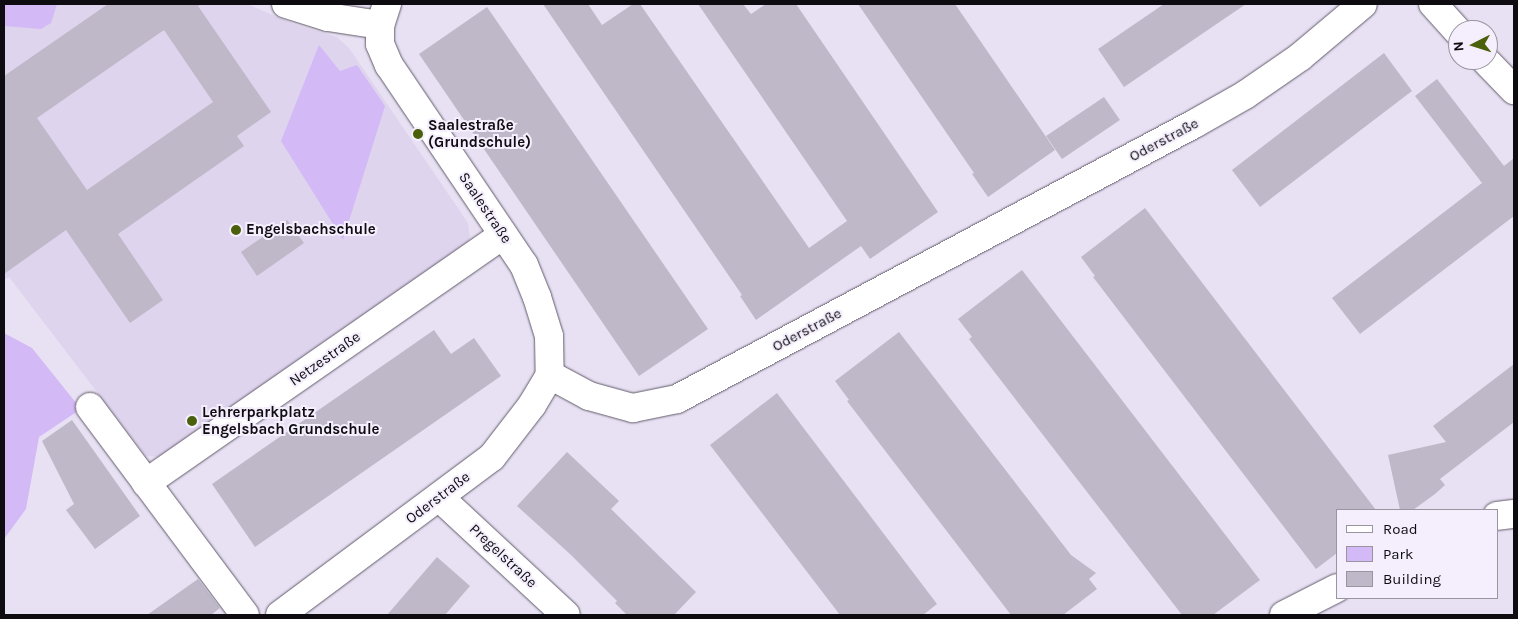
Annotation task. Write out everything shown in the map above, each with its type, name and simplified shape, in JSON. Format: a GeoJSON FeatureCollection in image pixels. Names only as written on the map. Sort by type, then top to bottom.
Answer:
{"type":"FeatureCollection","features":[{"type":"Feature","properties":{"kind":"street","name":"Saalestraße"},"geometry":{"type":"LineString","coordinates":[[286,4],[328,17],[384,14],[380,44],[388,65],[524,265],[537,297],[549,336],[550,375]]}},
{"type":"Feature","properties":{"kind":"street","name":"Oderstraße"},"geometry":{"type":"LineString","coordinates":[[280,615],[492,457],[532,405],[550,375],[589,396],[633,408],[676,399],[1211,114],[1300,57],[1363,4]]}},
{"type":"Feature","properties":{"kind":"street"},"geometry":{"type":"LineString","coordinates":[[1433,4],[1448,21]]}},
{"type":"Feature","properties":{"kind":"street"},"geometry":{"type":"LineString","coordinates":[[1495,70],[1514,90]]}},
{"type":"Feature","properties":{"kind":"street","name":"Netzestraße"},"geometry":{"type":"LineString","coordinates":[[146,482],[503,235]]}},
{"type":"Feature","properties":{"kind":"street"},"geometry":{"type":"LineString","coordinates":[[90,407],[244,615]]}},
{"type":"Feature","properties":{"kind":"street","name":"Pregelstraße"},"geometry":{"type":"LineString","coordinates":[[439,497],[566,615]]}},
{"type":"Feature","properties":{"kind":"street"},"geometry":{"type":"LineString","coordinates":[[1498,516],[1514,514]]}},
{"type":"Feature","properties":{"kind":"street"},"geometry":{"type":"LineString","coordinates":[[1284,615],[1336,589]]}},
{"type":"Feature","properties":{"kind":"shaded area","name":"Engelsbachschule"},"geometry":{"type":"Polygon","coordinates":[[[4,4],[247,4],[296,25],[337,37],[349,48],[468,223],[470,238],[460,250],[165,457],[146,456],[9,277],[4,280],[4,4]]]}},
{"type":"Feature","properties":{"kind":"green space"},"geometry":{"type":"Polygon","coordinates":[[[4,4],[57,4],[51,23],[41,29],[4,26],[4,4]]]}},
{"type":"Feature","properties":{"kind":"green space"},"geometry":{"type":"Polygon","coordinates":[[[319,45],[340,71],[357,65],[385,106],[343,240],[281,141],[319,45]]]}},
{"type":"Feature","properties":{"kind":"green space"},"geometry":{"type":"Polygon","coordinates":[[[4,333],[32,348],[81,409],[39,437],[26,509],[4,539],[4,333]]]}},
{"type":"Feature","properties":{"kind":"building"},"geometry":{"type":"Polygon","coordinates":[[[108,4],[202,4],[198,6],[271,112],[237,136],[244,146],[118,234],[163,300],[130,323],[66,230],[4,274],[4,76],[108,4]],[[164,30],[37,118],[87,190],[213,102],[164,30]]]}},
{"type":"Feature","properties":{"kind":"building"},"geometry":{"type":"Polygon","coordinates":[[[543,4],[588,4],[602,25],[633,4],[640,4],[809,248],[847,221],[698,4],[743,4],[751,14],[766,4],[796,4],[938,212],[870,259],[861,246],[756,320],[740,296],[742,295],[543,4]]]}},
{"type":"Feature","properties":{"kind":"building"},"geometry":{"type":"Polygon","coordinates":[[[858,4],[955,4],[1055,150],[988,197],[972,174],[974,173],[858,4]]]}},
{"type":"Feature","properties":{"kind":"building"},"geometry":{"type":"Polygon","coordinates":[[[1164,4],[1246,4],[1124,87],[1098,49],[1164,4]]]}},
{"type":"Feature","properties":{"kind":"building"},"geometry":{"type":"Polygon","coordinates":[[[487,7],[708,329],[639,376],[419,54],[487,7]]]}},
{"type":"Feature","properties":{"kind":"building"},"geometry":{"type":"Polygon","coordinates":[[[1384,53],[1412,91],[1260,207],[1232,170],[1384,53]]]}},
{"type":"Feature","properties":{"kind":"building"},"geometry":{"type":"Polygon","coordinates":[[[1437,79],[1504,166],[1514,158],[1514,216],[1360,334],[1332,298],[1482,183],[1415,96],[1437,79]]]}},
{"type":"Feature","properties":{"kind":"building"},"geometry":{"type":"Polygon","coordinates":[[[1104,97],[1120,120],[1062,159],[1046,136],[1104,97]]]}},
{"type":"Feature","properties":{"kind":"building"},"geometry":{"type":"Polygon","coordinates":[[[1145,208],[1375,509],[1336,509],[1336,554],[1316,569],[1093,277],[1095,276],[1081,257],[1145,208]]]}},
{"type":"Feature","properties":{"kind":"building"},"geometry":{"type":"Polygon","coordinates":[[[287,220],[304,243],[257,276],[241,252],[287,220]]]}},
{"type":"Feature","properties":{"kind":"building"},"geometry":{"type":"Polygon","coordinates":[[[1022,270],[1260,580],[1213,615],[1182,615],[969,339],[972,337],[958,319],[1022,270]]]}},
{"type":"Feature","properties":{"kind":"building"},"geometry":{"type":"Polygon","coordinates":[[[434,330],[451,354],[474,338],[501,376],[255,547],[212,484],[434,330]]]}},
{"type":"Feature","properties":{"kind":"building"},"geometry":{"type":"Polygon","coordinates":[[[899,332],[1071,555],[1096,573],[1089,579],[1097,589],[1063,615],[1011,615],[847,401],[849,400],[835,381],[899,332]]]}},
{"type":"Feature","properties":{"kind":"building"},"geometry":{"type":"Polygon","coordinates":[[[1514,364],[1514,422],[1440,479],[1445,485],[1435,494],[1414,509],[1400,509],[1388,455],[1446,442],[1433,426],[1514,364]]]}},
{"type":"Feature","properties":{"kind":"building"},"geometry":{"type":"Polygon","coordinates":[[[777,393],[937,604],[923,615],[840,615],[710,445],[777,393]]]}},
{"type":"Feature","properties":{"kind":"building"},"geometry":{"type":"Polygon","coordinates":[[[72,420],[140,516],[95,549],[66,510],[74,504],[42,441],[72,420]]]}},
{"type":"Feature","properties":{"kind":"building"},"geometry":{"type":"Polygon","coordinates":[[[567,452],[619,501],[611,509],[696,592],[674,615],[627,615],[615,603],[617,601],[570,554],[517,506],[567,452]]]}},
{"type":"Feature","properties":{"kind":"building"},"geometry":{"type":"Polygon","coordinates":[[[437,557],[470,586],[445,615],[387,615],[437,557]]]}},
{"type":"Feature","properties":{"kind":"building"},"geometry":{"type":"Polygon","coordinates":[[[198,579],[220,608],[211,615],[147,615],[198,579]]]}},
{"type":"Feature","properties":{"kind":"place","name":"Saalestraße (Grundschule)"},"geometry":{"type":"Point","coordinates":[418,134]}},
{"type":"Feature","properties":{"kind":"place","name":"Engelsbachschule"},"geometry":{"type":"Point","coordinates":[236,230]}},
{"type":"Feature","properties":{"kind":"place","name":"Lehrerparkplatz Engelsbach Grundschule"},"geometry":{"type":"Point","coordinates":[192,421]}}]}
